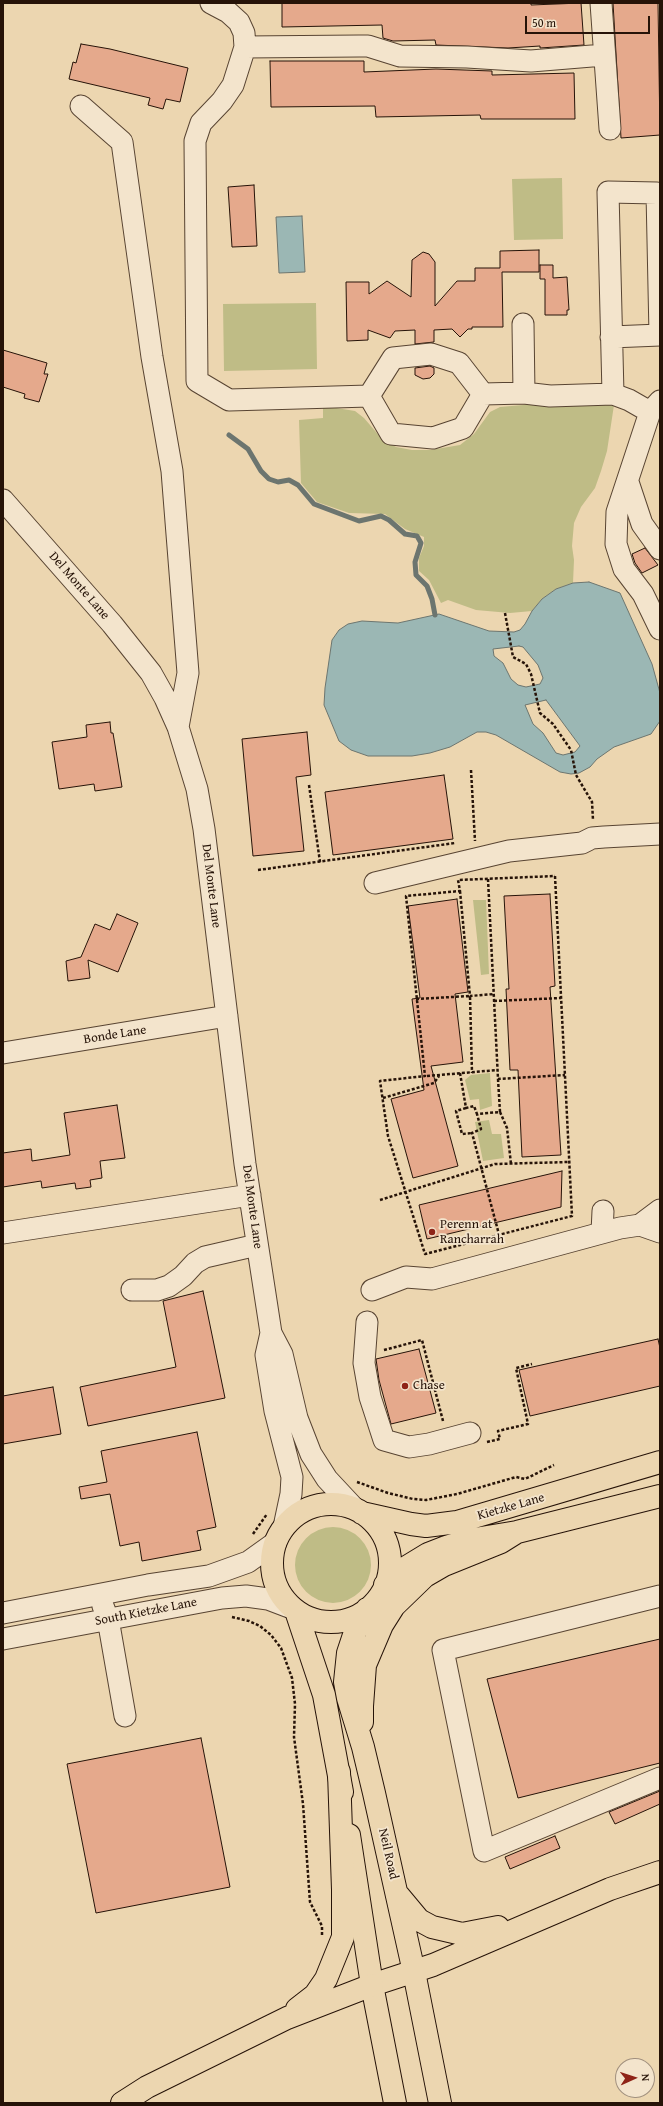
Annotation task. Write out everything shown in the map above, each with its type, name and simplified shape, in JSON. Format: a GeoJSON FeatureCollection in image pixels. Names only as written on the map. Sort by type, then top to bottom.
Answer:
{"type":"FeatureCollection","features":[{"type":"Feature","properties":{"kind":"main road","name":"Kietzke Lane"},"geometry":{"type":"LineString","coordinates":[[357,1510],[411,1524],[426,1526],[457,1522],[660,1462]]}},
{"type":"Feature","properties":{"kind":"main road","name":"Kietzke Lane"},"geometry":{"type":"LineString","coordinates":[[385,1585],[405,1568],[428,1554],[469,1540],[517,1532],[660,1496]]}},
{"type":"Feature","properties":{"kind":"main road"},"geometry":{"type":"LineString","coordinates":[[292,1609],[321,1621],[342,1621],[361,1614],[376,1601],[385,1585],[390,1567],[388,1547],[380,1530],[369,1518],[357,1510],[334,1504],[314,1506],[299,1513],[280,1534],[272,1561],[274,1579],[280,1594],[292,1609],[324,1695],[339,1772],[372,1985],[395,2103]]}},
{"type":"Feature","properties":{"kind":"main road"},"geometry":{"type":"LineString","coordinates":[[363,1748],[363,1684],[365,1665],[371,1647],[394,1606],[425,1576],[444,1565],[501,1542],[517,1532]]}},
{"type":"Feature","properties":{"kind":"main road","name":"Neil Road"},"geometry":{"type":"LineString","coordinates":[[367,1609],[355,1632],[348,1653],[345,1682],[348,1698],[363,1748],[397,1893],[440,2103]]}},
{"type":"Feature","properties":{"kind":"main road"},"geometry":{"type":"LineString","coordinates":[[287,2018],[315,1994],[326,1980],[343,1937],[339,1772]]}},
{"type":"Feature","properties":{"kind":"main road"},"geometry":{"type":"LineString","coordinates":[[122,2103],[147,2087],[287,2018],[372,1985],[414,1972],[610,1890],[660,1872]]}},
{"type":"Feature","properties":{"kind":"main road"},"geometry":{"type":"LineString","coordinates":[[397,1893],[419,1920],[432,1927],[462,1934],[476,1932],[559,1911]]}},
{"type":"Feature","properties":{"kind":"street"},"geometry":{"type":"LineString","coordinates":[[211,3],[228,12],[239,22],[244,33],[245,47],[233,85],[222,101],[205,118],[198,128],[195,141],[197,381],[228,400],[369,396]]}},
{"type":"Feature","properties":{"kind":"street"},"geometry":{"type":"LineString","coordinates":[[601,3],[610,129]]}},
{"type":"Feature","properties":{"kind":"street"},"geometry":{"type":"LineString","coordinates":[[245,47],[368,46],[400,56],[467,56],[524,60],[604,55]]}},
{"type":"Feature","properties":{"kind":"street"},"geometry":{"type":"LineString","coordinates":[[81,106],[122,142],[152,357],[172,471],[188,674],[178,727]]}},
{"type":"Feature","properties":{"kind":"street"},"geometry":{"type":"LineString","coordinates":[[611,337],[660,335],[658,193],[608,192],[611,337],[613,394]]}},
{"type":"Feature","properties":{"kind":"street"},"geometry":{"type":"LineString","coordinates":[[523,324],[524,393]]}},
{"type":"Feature","properties":{"kind":"street"},"geometry":{"type":"LineString","coordinates":[[369,396],[393,358],[431,354],[459,363],[483,394]]}},
{"type":"Feature","properties":{"kind":"street"},"geometry":{"type":"LineString","coordinates":[[483,394],[524,393],[550,396],[613,394],[655,407],[617,512],[616,544],[624,569],[643,594],[660,629]]}},
{"type":"Feature","properties":{"kind":"street"},"geometry":{"type":"LineString","coordinates":[[369,396],[391,434],[433,438],[463,428],[483,394]]}},
{"type":"Feature","properties":{"kind":"street"},"geometry":{"type":"LineString","coordinates":[[628,482],[642,524],[660,549]]}},
{"type":"Feature","properties":{"kind":"street","name":"Del Monte Lane"},"geometry":{"type":"LineString","coordinates":[[3,500],[112,624],[151,673],[165,698],[178,727],[197,789],[204,829],[250,1195],[271,1332],[282,1354],[297,1418],[311,1454],[327,1479],[357,1510]]}},
{"type":"Feature","properties":{"kind":"street"},"geometry":{"type":"LineString","coordinates":[[375,883],[473,847],[509,851],[582,843],[598,837],[660,834]]}},
{"type":"Feature","properties":{"kind":"street","name":"Bonde Lane"},"geometry":{"type":"LineString","coordinates":[[3,1053],[227,1016]]}},
{"type":"Feature","properties":{"kind":"street"},"geometry":{"type":"LineString","coordinates":[[3,1233],[250,1195]]}},
{"type":"Feature","properties":{"kind":"street"},"geometry":{"type":"LineString","coordinates":[[372,1290],[406,1277],[432,1279],[602,1232],[640,1225],[660,1210]]}},
{"type":"Feature","properties":{"kind":"street"},"geometry":{"type":"LineString","coordinates":[[602,1232],[603,1211]]}},
{"type":"Feature","properties":{"kind":"street"},"geometry":{"type":"LineString","coordinates":[[640,1225],[660,1232]]}},
{"type":"Feature","properties":{"kind":"street"},"geometry":{"type":"LineString","coordinates":[[132,1290],[157,1290],[163,1288],[178,1279],[195,1263],[205,1257],[257,1245]]}},
{"type":"Feature","properties":{"kind":"street"},"geometry":{"type":"LineString","coordinates":[[367,1322],[364,1363],[370,1397],[384,1440],[409,1447],[448,1439],[478,1437]]}},
{"type":"Feature","properties":{"kind":"street","name":"Del Monte Lane"},"geometry":{"type":"LineString","coordinates":[[271,1332],[266,1355],[275,1411],[292,1477],[280,1534]]}},
{"type":"Feature","properties":{"kind":"street","name":"South Kietzke Lane"},"geometry":{"type":"LineString","coordinates":[[3,1613],[164,1582],[209,1576],[248,1562],[280,1534]]}},
{"type":"Feature","properties":{"kind":"street"},"geometry":{"type":"LineString","coordinates":[[98,1594],[108,1619],[125,1716]]}},
{"type":"Feature","properties":{"kind":"street","name":"South Kietzke Lane"},"geometry":{"type":"LineString","coordinates":[[3,1639],[193,1602],[246,1596],[268,1599],[292,1609]]}},
{"type":"Feature","properties":{"kind":"street"},"geometry":{"type":"LineString","coordinates":[[660,1596],[443,1650],[484,1850],[660,1778]]}},
{"type":"Feature","properties":{"kind":"path"},"geometry":{"type":"LineString","coordinates":[[505,613],[513,657],[526,664],[531,674],[537,706],[540,713],[553,724],[571,750],[576,775],[592,802],[593,826]]}},
{"type":"Feature","properties":{"kind":"path"},"geometry":{"type":"LineString","coordinates":[[471,770],[473,847],[478,879]]}},
{"type":"Feature","properties":{"kind":"path"},"geometry":{"type":"LineString","coordinates":[[309,785],[320,862]]}},
{"type":"Feature","properties":{"kind":"path"},"geometry":{"type":"LineString","coordinates":[[258,870],[460,842]]}},
{"type":"Feature","properties":{"kind":"path"},"geometry":{"type":"LineString","coordinates":[[460,891],[406,896],[425,1076],[380,1081],[388,1136],[425,1254],[572,1216],[555,876],[458,880],[460,891],[470,996],[472,1072]]}},
{"type":"Feature","properties":{"kind":"path"},"geometry":{"type":"LineString","coordinates":[[488,879],[500,1112],[507,1128],[510,1164]]}},
{"type":"Feature","properties":{"kind":"path"},"geometry":{"type":"LineString","coordinates":[[416,999],[494,994]]}},
{"type":"Feature","properties":{"kind":"path"},"geometry":{"type":"LineString","coordinates":[[494,1001],[561,998]]}},
{"type":"Feature","properties":{"kind":"path"},"geometry":{"type":"LineString","coordinates":[[427,1076],[498,1070]]}},
{"type":"Feature","properties":{"kind":"path"},"geometry":{"type":"LineString","coordinates":[[460,1073],[466,1108]]}},
{"type":"Feature","properties":{"kind":"path"},"geometry":{"type":"LineString","coordinates":[[383,1098],[434,1082],[439,1075]]}},
{"type":"Feature","properties":{"kind":"path"},"geometry":{"type":"LineString","coordinates":[[498,1078],[565,1075]]}},
{"type":"Feature","properties":{"kind":"path"},"geometry":{"type":"LineString","coordinates":[[474,1106],[481,1129],[472,1133],[462,1134],[456,1111],[466,1108],[474,1106]]}},
{"type":"Feature","properties":{"kind":"path"},"geometry":{"type":"LineString","coordinates":[[477,1114],[500,1112]]}},
{"type":"Feature","properties":{"kind":"path"},"geometry":{"type":"LineString","coordinates":[[472,1133],[483,1168],[500,1234]]}},
{"type":"Feature","properties":{"kind":"path"},"geometry":{"type":"LineString","coordinates":[[380,1200],[495,1164],[570,1162]]}},
{"type":"Feature","properties":{"kind":"path"},"geometry":{"type":"LineString","coordinates":[[379,1351],[422,1340],[448,1439]]}},
{"type":"Feature","properties":{"kind":"path"},"geometry":{"type":"LineString","coordinates":[[478,1437],[500,1439],[498,1431],[528,1424],[516,1368],[532,1364]]}},
{"type":"Feature","properties":{"kind":"path"},"geometry":{"type":"LineString","coordinates":[[352,1479],[388,1493],[433,1500],[516,1477],[524,1479],[554,1465]]}},
{"type":"Feature","properties":{"kind":"path"},"geometry":{"type":"LineString","coordinates":[[252,1535],[269,1508]]}},
{"type":"Feature","properties":{"kind":"path"},"geometry":{"type":"LineString","coordinates":[[230,1617],[249,1621],[260,1626],[271,1635],[281,1648],[292,1678],[295,1704],[294,1737],[303,1804],[310,1902],[322,1926],[321,1940]]}},
{"type":"Feature","properties":{"kind":"shaded area"},"geometry":{"type":"Polygon","coordinates":[[[562,178],[563,239],[514,240],[512,179],[562,178]]]}},
{"type":"Feature","properties":{"kind":"shaded area"},"geometry":{"type":"Polygon","coordinates":[[[316,303],[317,369],[224,371],[223,304],[316,303]]]}},
{"type":"Feature","properties":{"kind":"shaded area"},"geometry":{"type":"Polygon","coordinates":[[[529,402],[614,405],[607,451],[601,471],[595,488],[581,507],[574,523],[572,546],[574,560],[573,583],[556,589],[542,599],[532,611],[510,613],[476,610],[448,600],[441,603],[429,580],[419,571],[419,558],[424,546],[424,537],[405,529],[385,514],[349,513],[317,502],[301,483],[299,420],[323,418],[324,406],[355,411],[364,418],[382,439],[396,447],[412,450],[430,450],[460,445],[474,434],[490,412],[500,407],[523,405],[529,402]]]}},
{"type":"Feature","properties":{"kind":"shaded area"},"geometry":{"type":"Polygon","coordinates":[[[473,900],[486,900],[489,974],[481,975],[473,900]]]}},
{"type":"Feature","properties":{"kind":"shaded area"},"geometry":{"type":"Polygon","coordinates":[[[490,1073],[492,1106],[480,1110],[479,1099],[470,1100],[465,1080],[471,1075],[490,1073]]]}},
{"type":"Feature","properties":{"kind":"shaded area"},"geometry":{"type":"Polygon","coordinates":[[[489,1120],[492,1134],[501,1134],[504,1158],[483,1161],[475,1122],[489,1120]]]}},
{"type":"Feature","properties":{"kind":"shaded area"},"geometry":{"type":"Polygon","coordinates":[[[333,1527],[348,1530],[360,1538],[368,1550],[371,1565],[368,1580],[360,1592],[348,1600],[333,1603],[318,1600],[306,1592],[298,1580],[295,1565],[298,1550],[306,1538],[318,1530],[333,1527]]]}},
{"type":"Feature","properties":{"kind":"water"},"geometry":{"type":"Polygon","coordinates":[[[302,216],[305,272],[279,273],[276,217],[302,216]]]}},
{"type":"Feature","properties":{"kind":"water"},"geometry":{"type":"Polygon","coordinates":[[[589,582],[620,593],[652,664],[660,693],[660,721],[651,734],[614,747],[597,759],[590,767],[579,773],[571,774],[560,772],[496,735],[486,732],[477,732],[450,747],[430,753],[412,756],[368,756],[351,750],[339,741],[324,705],[332,640],[339,630],[348,624],[362,621],[398,623],[439,614],[489,631],[514,632],[520,630],[532,611],[542,599],[556,589],[573,583],[589,582]],[[519,646],[493,649],[494,656],[503,663],[511,679],[518,685],[526,687],[540,684],[543,678],[538,665],[523,647],[519,646]],[[546,700],[525,705],[533,724],[543,733],[556,753],[563,755],[575,752],[580,746],[546,700]]]}},
{"type":"Feature","properties":{"kind":"building"},"geometry":{"type":"Polygon","coordinates":[[[282,3],[531,3],[531,5],[581,3],[584,45],[540,48],[540,46],[508,48],[436,45],[435,40],[393,41],[383,38],[382,25],[282,27],[282,3]]]}},
{"type":"Feature","properties":{"kind":"building"},"geometry":{"type":"Polygon","coordinates":[[[613,3],[658,3],[660,135],[621,138],[613,3]]]}},
{"type":"Feature","properties":{"kind":"building"},"geometry":{"type":"Polygon","coordinates":[[[81,44],[110,49],[188,68],[180,102],[166,99],[163,109],[148,105],[150,98],[69,79],[73,62],[76,63],[81,44]]]}},
{"type":"Feature","properties":{"kind":"building"},"geometry":{"type":"Polygon","coordinates":[[[270,61],[364,61],[364,72],[436,69],[492,71],[492,75],[574,73],[575,119],[481,119],[480,115],[376,117],[375,106],[271,107],[270,61]]]}},
{"type":"Feature","properties":{"kind":"building"},"geometry":{"type":"Polygon","coordinates":[[[254,185],[257,246],[232,247],[228,187],[254,185]]]}},
{"type":"Feature","properties":{"kind":"building"},"geometry":{"type":"Polygon","coordinates":[[[539,250],[539,272],[502,272],[503,327],[472,327],[472,329],[468,329],[460,337],[452,329],[434,330],[434,342],[415,344],[415,330],[395,331],[390,338],[368,330],[368,340],[347,341],[346,282],[369,282],[369,294],[387,281],[411,297],[412,260],[423,252],[429,254],[435,262],[435,306],[457,281],[475,281],[475,268],[500,268],[500,251],[539,250]]]}},
{"type":"Feature","properties":{"kind":"building"},"geometry":{"type":"Polygon","coordinates":[[[540,265],[553,265],[553,278],[567,277],[569,310],[567,310],[567,315],[545,315],[545,279],[540,279],[540,265]]]}},
{"type":"Feature","properties":{"kind":"building"},"geometry":{"type":"Polygon","coordinates":[[[3,350],[47,363],[44,374],[48,374],[39,402],[24,398],[25,394],[3,387],[3,350]]]}},
{"type":"Feature","properties":{"kind":"building"},"geometry":{"type":"Polygon","coordinates":[[[430,366],[434,368],[434,374],[430,378],[423,379],[415,375],[415,368],[430,366]]]}},
{"type":"Feature","properties":{"kind":"building"},"geometry":{"type":"Polygon","coordinates":[[[645,548],[658,565],[642,573],[635,563],[632,554],[645,548]]]}},
{"type":"Feature","properties":{"kind":"building"},"geometry":{"type":"Polygon","coordinates":[[[110,722],[122,787],[95,791],[94,784],[59,789],[52,742],[87,737],[86,725],[110,722]]]}},
{"type":"Feature","properties":{"kind":"building"},"geometry":{"type":"Polygon","coordinates":[[[307,732],[311,775],[296,777],[304,851],[253,856],[242,739],[307,732]]]}},
{"type":"Feature","properties":{"kind":"building"},"geometry":{"type":"Polygon","coordinates":[[[444,775],[453,839],[333,855],[325,792],[444,775]]]}},
{"type":"Feature","properties":{"kind":"building"},"geometry":{"type":"Polygon","coordinates":[[[550,894],[555,986],[550,987],[561,1155],[522,1157],[518,1070],[510,1070],[506,989],[509,989],[504,896],[550,894]]]}},
{"type":"Feature","properties":{"kind":"building"},"geometry":{"type":"Polygon","coordinates":[[[457,899],[468,992],[455,994],[463,1062],[431,1066],[458,1166],[413,1178],[391,1099],[424,1090],[412,999],[420,998],[408,906],[457,899]]]}},
{"type":"Feature","properties":{"kind":"building"},"geometry":{"type":"Polygon","coordinates":[[[117,914],[138,923],[118,972],[88,960],[90,978],[68,981],[66,961],[81,957],[95,924],[110,930],[117,914]]]}},
{"type":"Feature","properties":{"kind":"building"},"geometry":{"type":"Polygon","coordinates":[[[117,1105],[125,1158],[100,1161],[102,1178],[90,1180],[91,1187],[76,1189],[75,1183],[42,1188],[41,1181],[3,1187],[3,1153],[31,1149],[32,1161],[70,1155],[64,1113],[117,1105]]]}},
{"type":"Feature","properties":{"kind":"building"},"geometry":{"type":"Polygon","coordinates":[[[562,1171],[561,1207],[427,1239],[419,1205],[562,1171]]]}},
{"type":"Feature","properties":{"kind":"building"},"geometry":{"type":"Polygon","coordinates":[[[203,1291],[225,1398],[88,1426],[80,1387],[176,1367],[163,1301],[203,1291]]]}},
{"type":"Feature","properties":{"kind":"building"},"geometry":{"type":"Polygon","coordinates":[[[658,1339],[660,1348],[660,1386],[530,1416],[519,1370],[658,1339]]]}},
{"type":"Feature","properties":{"kind":"building","name":"Chase"},"geometry":{"type":"Polygon","coordinates":[[[419,1349],[436,1413],[391,1424],[379,1380],[376,1359],[419,1349]]]}},
{"type":"Feature","properties":{"kind":"building"},"geometry":{"type":"Polygon","coordinates":[[[53,1387],[61,1434],[3,1444],[3,1396],[53,1387]]]}},
{"type":"Feature","properties":{"kind":"building"},"geometry":{"type":"Polygon","coordinates":[[[197,1432],[216,1527],[197,1531],[201,1550],[142,1561],[139,1542],[120,1546],[110,1494],[81,1499],[79,1487],[107,1482],[101,1451],[197,1432]]]}},
{"type":"Feature","properties":{"kind":"building"},"geometry":{"type":"Polygon","coordinates":[[[660,1639],[660,1763],[518,1798],[487,1679],[660,1639]]]}},
{"type":"Feature","properties":{"kind":"building"},"geometry":{"type":"Polygon","coordinates":[[[201,1738],[230,1887],[96,1913],[67,1764],[201,1738]]]}},
{"type":"Feature","properties":{"kind":"building"},"geometry":{"type":"Polygon","coordinates":[[[660,1791],[660,1804],[615,1824],[609,1812],[660,1791]]]}},
{"type":"Feature","properties":{"kind":"building"},"geometry":{"type":"Polygon","coordinates":[[[555,1836],[560,1848],[510,1869],[505,1857],[555,1836]]]}},
{"type":"Feature","properties":{"kind":"waterway"},"geometry":{"type":"LineString","coordinates":[[229,435],[248,449],[261,471],[269,479],[278,482],[289,480],[298,485],[314,504],[359,521],[381,516],[389,520],[405,534],[417,536],[421,543],[415,562],[416,575],[427,586],[432,599],[435,615]]}},
{"type":"Feature","properties":{"kind":"place","name":"Perenn at Rancharrah"},"geometry":{"type":"Point","coordinates":[432,1232]}},
{"type":"Feature","properties":{"kind":"place","name":"Chase"},"geometry":{"type":"Point","coordinates":[405,1386]}}]}
